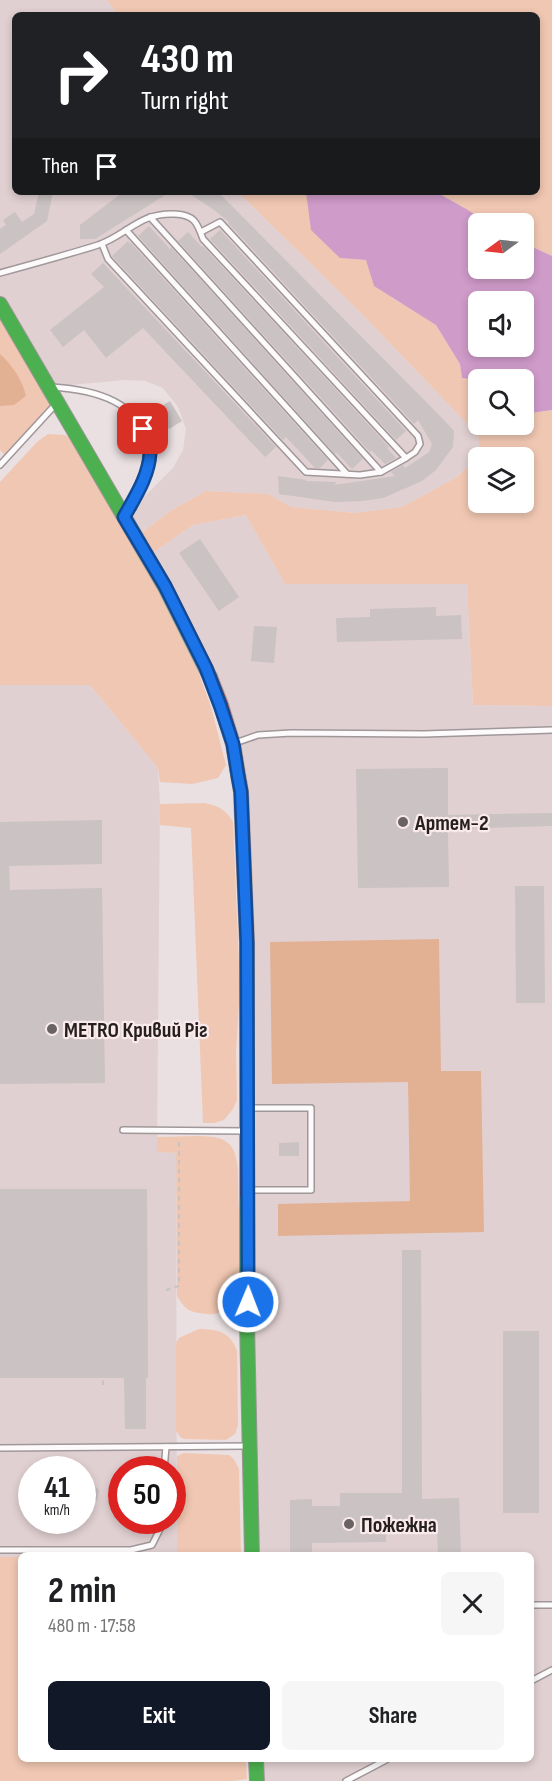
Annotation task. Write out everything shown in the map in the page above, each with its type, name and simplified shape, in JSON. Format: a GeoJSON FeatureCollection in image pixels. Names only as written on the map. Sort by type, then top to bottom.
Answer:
{"type":"FeatureCollection","features":[{"type":"Feature","properties":{"kind":"main road"},"geometry":{"type":"LineString","coordinates":[[0,304],[165,586],[206,668],[233,744],[241,792],[247,943],[247,1322],[252,1552]]}},
{"type":"Feature","properties":{"kind":"main road"},"geometry":{"type":"LineString","coordinates":[[256,1762],[257,1781]]}},
{"type":"Feature","properties":{"kind":"lane"},"geometry":{"type":"LineString","coordinates":[[0,273],[102,244],[150,217],[163,214],[186,215],[197,222],[203,239],[406,458]]}},
{"type":"Feature","properties":{"kind":"lane"},"geometry":{"type":"LineString","coordinates":[[150,217],[381,472]]}},
{"type":"Feature","properties":{"kind":"lane"},"geometry":{"type":"LineString","coordinates":[[102,244],[108,259],[306,472],[360,475],[381,472],[415,452],[420,444],[418,436],[220,222],[201,232]]}},
{"type":"Feature","properties":{"kind":"lane"},"geometry":{"type":"LineString","coordinates":[[126,230],[347,474]]}},
{"type":"Feature","properties":{"kind":"lane"},"geometry":{"type":"LineString","coordinates":[[49,387],[74,388],[112,400],[129,412],[143,429],[151,451],[136,496],[124,517]]}},
{"type":"Feature","properties":{"kind":"lane"},"geometry":{"type":"LineString","coordinates":[[0,465],[57,402]]}},
{"type":"Feature","properties":{"kind":"lane"},"geometry":{"type":"LineString","coordinates":[[233,744],[258,735],[424,734],[552,730]]}},
{"type":"Feature","properties":{"kind":"lane"},"geometry":{"type":"LineString","coordinates":[[248,1108],[311,1108],[311,1190],[248,1190]]}},
{"type":"Feature","properties":{"kind":"lane"},"geometry":{"type":"LineString","coordinates":[[123,1130],[248,1131]]}},
{"type":"Feature","properties":{"kind":"lane"},"geometry":{"type":"LineString","coordinates":[[0,1448],[251,1446]]}},
{"type":"Feature","properties":{"kind":"lane"},"geometry":{"type":"LineString","coordinates":[[165,1456],[166,1447]]}},
{"type":"Feature","properties":{"kind":"lane"},"geometry":{"type":"LineString","coordinates":[[0,1550],[131,1551],[152,1545],[158,1534]]}},
{"type":"Feature","properties":{"kind":"lane"},"geometry":{"type":"LineString","coordinates":[[534,1605],[552,1605]]}},
{"type":"Feature","properties":{"kind":"lane"},"geometry":{"type":"LineString","coordinates":[[534,1679],[552,1670]]}},
{"type":"Feature","properties":{"kind":"lane"},"geometry":{"type":"LineString","coordinates":[[346,1781],[382,1762]]}},
{"type":"Feature","properties":{"kind":"path"},"geometry":{"type":"LineString","coordinates":[[166,1290],[179,1286],[179,1130]]}},
{"type":"Feature","properties":{"kind":"path"},"geometry":{"type":"LineString","coordinates":[[103,1378],[103,1385]]}},
{"type":"Feature","properties":{"kind":"shaded area"},"geometry":{"type":"Polygon","coordinates":[[[0,0],[107,0],[116,12],[12,12],[12,195],[241,195],[362,314],[468,425],[468,435],[478,435],[479,447],[468,447],[468,466],[457,477],[402,507],[355,513],[291,507],[267,494],[206,491],[172,510],[136,537],[124,517],[173,468],[183,450],[186,429],[178,407],[163,388],[145,381],[125,380],[49,387],[0,304],[0,0]]]}},
{"type":"Feature","properties":{"kind":"shaded area"},"geometry":{"type":"Polygon","coordinates":[[[107,0],[552,0],[552,256],[534,248],[534,213],[473,213],[441,195],[540,195],[540,12],[116,12],[107,0]]]}},
{"type":"Feature","properties":{"kind":"shaded area"},"geometry":{"type":"Polygon","coordinates":[[[241,195],[307,195],[308,203],[340,258],[366,260],[392,298],[436,325],[460,364],[462,378],[468,379],[468,425],[362,314],[241,195]]]}},
{"type":"Feature","properties":{"kind":"shaded area"},"geometry":{"type":"Polygon","coordinates":[[[306,195],[441,195],[473,213],[468,213],[468,279],[534,279],[534,248],[552,256],[552,410],[534,413],[534,369],[468,369],[468,379],[462,378],[460,364],[436,325],[374,286],[366,260],[340,258],[311,230],[306,195]]]}},
{"type":"Feature","properties":{"kind":"shaded area"},"geometry":{"type":"Polygon","coordinates":[[[0,304],[57,402],[7,458],[0,450],[0,304]]]}},
{"type":"Feature","properties":{"kind":"shaded area"},"geometry":{"type":"Polygon","coordinates":[[[0,354],[16,373],[26,396],[14,405],[0,406],[0,354]]]}},
{"type":"Feature","properties":{"kind":"shaded area"},"geometry":{"type":"Polygon","coordinates":[[[552,410],[552,706],[473,705],[467,584],[285,584],[246,515],[193,525],[148,556],[136,537],[172,510],[206,491],[268,494],[291,507],[355,513],[402,507],[457,477],[468,466],[468,513],[534,513],[534,447],[479,447],[478,435],[534,435],[534,413],[552,410]]]}},
{"type":"Feature","properties":{"kind":"shaded area"},"geometry":{"type":"Polygon","coordinates":[[[48,434],[65,435],[74,441],[157,589],[198,671],[211,707],[226,765],[218,778],[192,784],[160,782],[158,768],[90,685],[0,685],[0,482],[37,442],[48,434]]]}},
{"type":"Feature","properties":{"kind":"shaded area"},"geometry":{"type":"Polygon","coordinates":[[[246,515],[285,584],[467,584],[473,705],[552,706],[552,1781],[257,1781],[256,1762],[534,1762],[534,1552],[252,1552],[248,1190],[233,744],[148,556],[193,525],[246,515]]]}},
{"type":"Feature","properties":{"kind":"shaded area"},"geometry":{"type":"Polygon","coordinates":[[[0,576],[158,768],[160,804],[157,1152],[176,1153],[177,1456],[108,1456],[108,1534],[177,1534],[177,1552],[18,1552],[18,1557],[0,1557],[0,576]]]}},
{"type":"Feature","properties":{"kind":"shaded area"},"geometry":{"type":"Polygon","coordinates":[[[204,803],[221,809],[233,822],[240,987],[236,1052],[237,1100],[224,1120],[214,1123],[203,1123],[191,828],[160,825],[160,804],[204,803]]]}},
{"type":"Feature","properties":{"kind":"shaded area"},"geometry":{"type":"Polygon","coordinates":[[[439,939],[441,1071],[481,1071],[484,1232],[278,1236],[278,1204],[410,1201],[408,1082],[272,1084],[270,942],[439,939]]]}},
{"type":"Feature","properties":{"kind":"shaded area"},"geometry":{"type":"Polygon","coordinates":[[[157,1137],[218,1138],[228,1143],[233,1149],[238,1167],[240,1216],[237,1287],[230,1307],[214,1314],[189,1310],[177,1296],[176,1153],[157,1152],[157,1137]]]}},
{"type":"Feature","properties":{"kind":"shaded area"},"geometry":{"type":"Polygon","coordinates":[[[199,1329],[222,1333],[231,1340],[237,1351],[238,1425],[235,1434],[226,1440],[184,1439],[176,1430],[176,1343],[179,1338],[199,1329]]]}},
{"type":"Feature","properties":{"kind":"shaded area"},"geometry":{"type":"Polygon","coordinates":[[[184,1453],[229,1455],[239,1469],[241,1552],[177,1552],[177,1534],[186,1534],[186,1456],[177,1456],[184,1453]]]}},
{"type":"Feature","properties":{"kind":"shaded area"},"geometry":{"type":"Polygon","coordinates":[[[0,1557],[18,1557],[18,1762],[246,1762],[247,1779],[233,1781],[0,1781],[0,1557]]]}},
{"type":"Feature","properties":{"kind":"building"},"geometry":{"type":"Polygon","coordinates":[[[38,195],[52,195],[47,221],[0,254],[0,229],[6,225],[3,220],[15,212],[22,222],[34,214],[38,195]]]}},
{"type":"Feature","properties":{"kind":"building"},"geometry":{"type":"Polygon","coordinates":[[[119,195],[165,195],[95,239],[80,239],[80,225],[119,195]]]}},
{"type":"Feature","properties":{"kind":"building"},"geometry":{"type":"Polygon","coordinates":[[[192,195],[221,195],[454,431],[453,447],[436,470],[422,481],[383,498],[335,502],[279,494],[278,476],[307,480],[305,481],[337,482],[334,485],[395,476],[391,472],[403,465],[405,468],[416,461],[429,452],[432,444],[418,420],[414,424],[229,222],[192,195]]]}},
{"type":"Feature","properties":{"kind":"building"},"geometry":{"type":"Polygon","coordinates":[[[149,226],[170,249],[171,247],[363,459],[352,469],[336,452],[335,454],[138,236],[149,226]]]}},
{"type":"Feature","properties":{"kind":"building"},"geometry":{"type":"Polygon","coordinates":[[[220,230],[406,431],[396,440],[210,239],[220,230]]]}},
{"type":"Feature","properties":{"kind":"building"},"geometry":{"type":"Polygon","coordinates":[[[188,232],[389,447],[387,448],[396,458],[385,464],[372,451],[370,452],[178,241],[188,232]]]}},
{"type":"Feature","properties":{"kind":"building"},"geometry":{"type":"Polygon","coordinates":[[[128,241],[328,460],[320,468],[315,468],[286,437],[283,440],[112,256],[128,241]]]}},
{"type":"Feature","properties":{"kind":"building"},"geometry":{"type":"Polygon","coordinates":[[[103,263],[276,447],[265,457],[143,328],[106,358],[84,330],[63,347],[50,330],[104,287],[91,274],[103,263]]]}},
{"type":"Feature","properties":{"kind":"building"},"geometry":{"type":"Polygon","coordinates":[[[170,401],[182,421],[169,429],[157,409],[170,401]]]}},
{"type":"Feature","properties":{"kind":"building"},"geometry":{"type":"Polygon","coordinates":[[[200,539],[239,597],[219,611],[179,553],[200,539]]]}},
{"type":"Feature","properties":{"kind":"building"},"geometry":{"type":"Polygon","coordinates":[[[436,607],[436,616],[461,615],[462,639],[337,642],[336,618],[370,617],[370,609],[436,607]]]}},
{"type":"Feature","properties":{"kind":"building"},"geometry":{"type":"Polygon","coordinates":[[[254,626],[277,627],[274,663],[251,661],[254,626]]]}},
{"type":"Feature","properties":{"kind":"building","name":"Артем-2"},"geometry":{"type":"Polygon","coordinates":[[[448,768],[448,815],[552,813],[552,826],[448,829],[449,887],[358,888],[356,769],[448,768]]]}},
{"type":"Feature","properties":{"kind":"building","name":"METRO Кривий Ріг"},"geometry":{"type":"Polygon","coordinates":[[[102,820],[102,864],[9,866],[10,890],[102,888],[105,1083],[0,1084],[0,822],[102,820]]]}},
{"type":"Feature","properties":{"kind":"building"},"geometry":{"type":"Polygon","coordinates":[[[515,886],[544,886],[545,1003],[516,1003],[515,886]]]}},
{"type":"Feature","properties":{"kind":"building"},"geometry":{"type":"Polygon","coordinates":[[[299,1142],[299,1156],[279,1156],[279,1143],[299,1142]]]}},
{"type":"Feature","properties":{"kind":"building"},"geometry":{"type":"Polygon","coordinates":[[[0,1189],[147,1189],[146,1429],[125,1429],[124,1378],[0,1378],[0,1189]]]}},
{"type":"Feature","properties":{"kind":"building"},"geometry":{"type":"Polygon","coordinates":[[[402,1250],[421,1250],[422,1499],[459,1498],[461,1552],[438,1552],[437,1527],[386,1527],[386,1542],[312,1543],[312,1552],[290,1552],[290,1500],[312,1499],[312,1506],[340,1506],[340,1493],[402,1493],[402,1250]]]}},
{"type":"Feature","properties":{"kind":"building"},"geometry":{"type":"Polygon","coordinates":[[[503,1331],[539,1331],[539,1513],[503,1513],[503,1331]]]}},
{"type":"Feature","properties":{"kind":"building"},"geometry":{"type":"Polygon","coordinates":[[[96,1487],[99,1490],[96,1500],[96,1487]]]}},
{"type":"Feature","properties":{"kind":"traffic: fast"},"geometry":{"type":"LineString","coordinates":[[0,304],[165,587],[210,677]]}},
{"type":"Feature","properties":{"kind":"traffic: fast"},"geometry":{"type":"LineString","coordinates":[[247,1195],[252,1552]]}},
{"type":"Feature","properties":{"kind":"traffic: fast"},"geometry":{"type":"LineString","coordinates":[[256,1762],[257,1781]]}},
{"type":"Feature","properties":{"kind":"traffic: jam"},"geometry":{"type":"LineString","coordinates":[[210,677],[233,744],[241,792],[247,943],[247,1195]]}},
{"type":"Feature","properties":{"kind":"place","name":"Артем-2"},"geometry":{"type":"Point","coordinates":[403,822]}},
{"type":"Feature","properties":{"kind":"place","name":"METRO Кривий Ріг"},"geometry":{"type":"Point","coordinates":[52,1029]}},
{"type":"Feature","properties":{"kind":"place","name":"Пожежна"},"geometry":{"type":"Point","coordinates":[349,1524]}},
{"type":"Feature","properties":{"kind":"route"},"geometry":{"type":"LineString","coordinates":[[143,429],[151,451],[143,481],[124,517],[165,586],[206,668],[233,744],[241,792],[247,943],[248,1302]]}}]}
